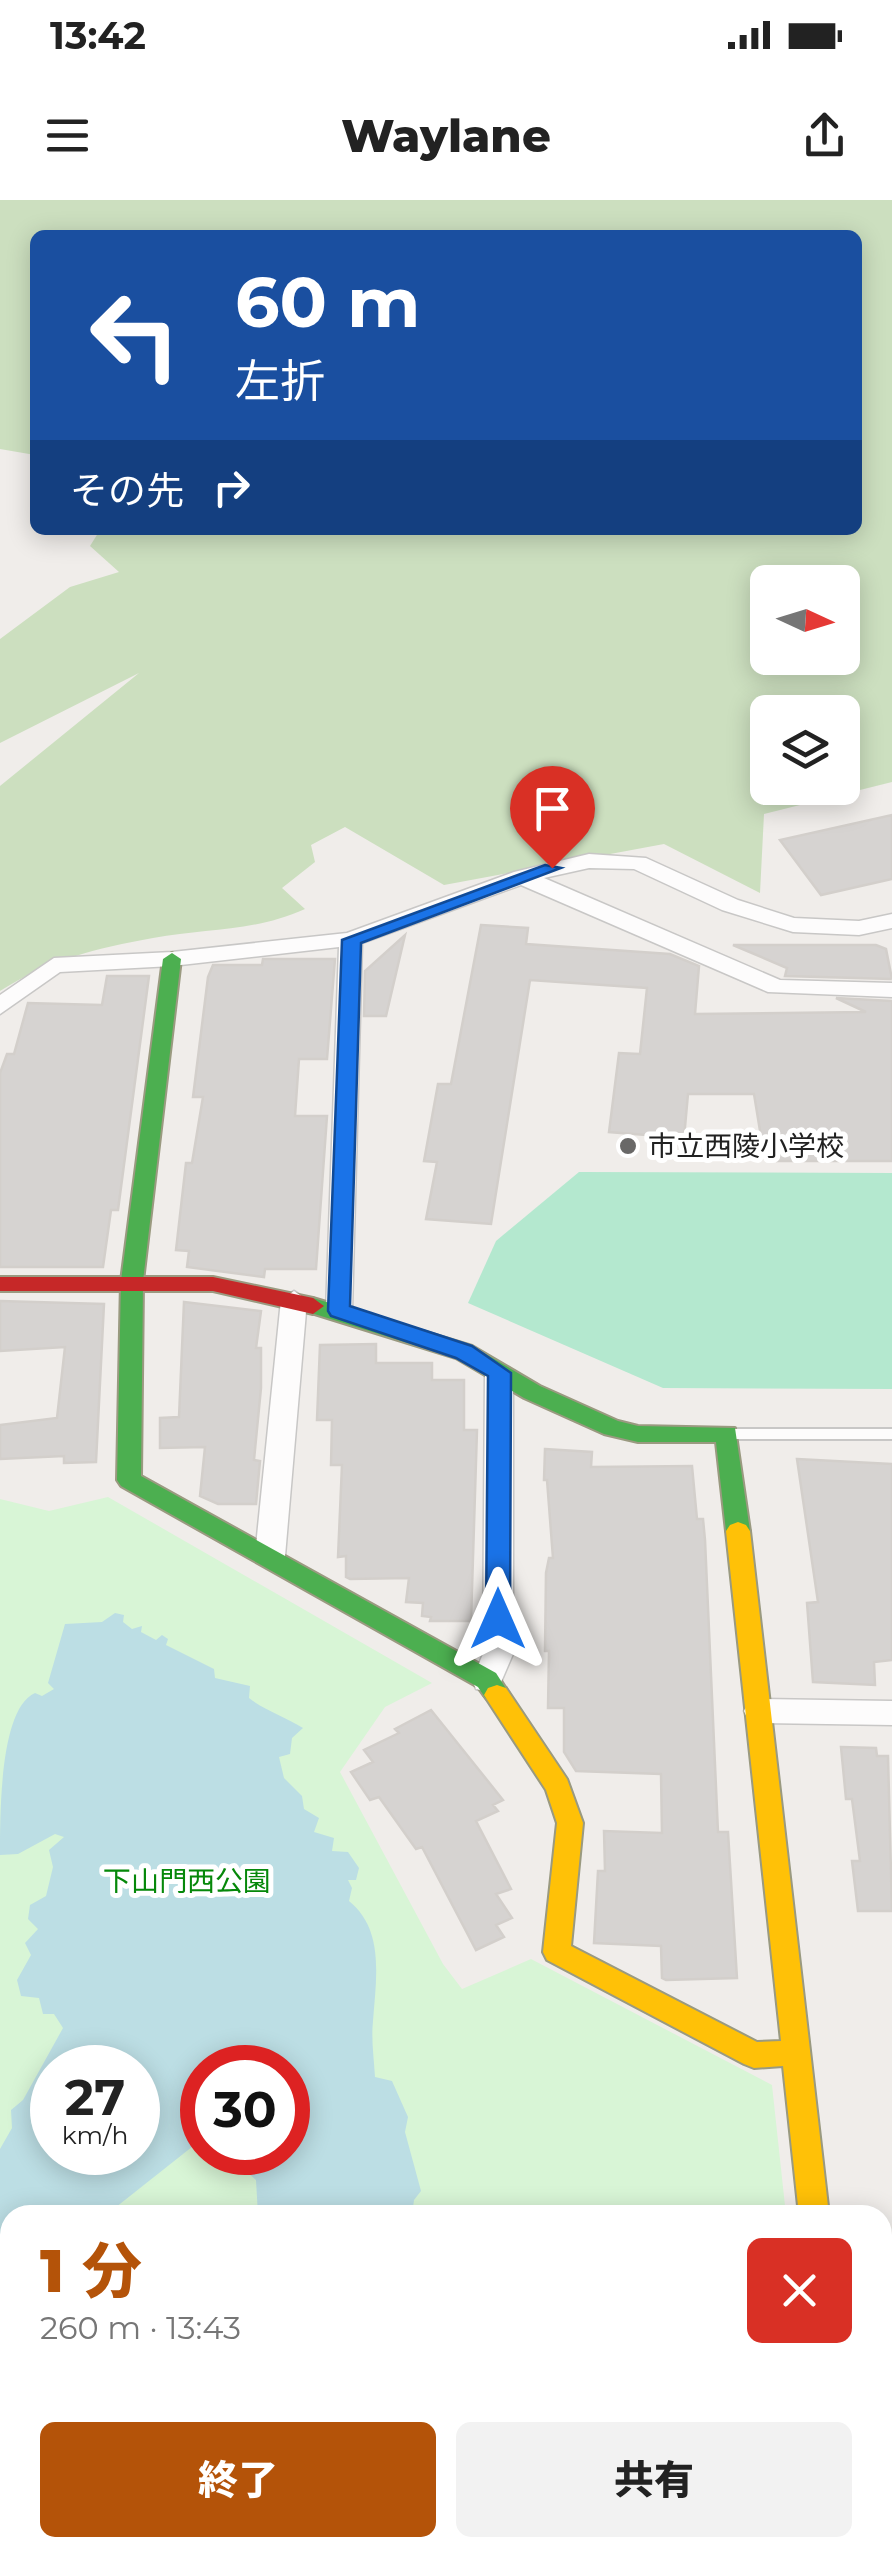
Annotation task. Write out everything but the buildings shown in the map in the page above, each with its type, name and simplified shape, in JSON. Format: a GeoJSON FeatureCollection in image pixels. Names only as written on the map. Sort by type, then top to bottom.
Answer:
{"type":"FeatureCollection","features":[{"type":"Feature","properties":{"kind":"street"},"geometry":{"type":"LineString","coordinates":[[0,1007],[54,965],[172,959],[352,940],[522,877],[616,859],[638,863],[791,927],[842,932],[892,921]]}},
{"type":"Feature","properties":{"kind":"street"},"geometry":{"type":"LineString","coordinates":[[522,877],[776,987],[892,990]]}},
{"type":"Feature","properties":{"kind":"street"},"geometry":{"type":"LineString","coordinates":[[339,1311],[352,940]]}},
{"type":"Feature","properties":{"kind":"street"},"geometry":{"type":"LineString","coordinates":[[172,959],[132,1281],[129,1480],[486,1680],[558,1787],[570,1822],[557,1952],[754,2055],[794,2053]]}},
{"type":"Feature","properties":{"kind":"street"},"geometry":{"type":"LineString","coordinates":[[0,1284],[212,1284],[294,1300],[464,1352],[612,1428],[638,1434],[728,1434],[813,2205]]}},
{"type":"Feature","properties":{"kind":"street"},"geometry":{"type":"LineString","coordinates":[[270,1556],[294,1300]]}},
{"type":"Feature","properties":{"kind":"street"},"geometry":{"type":"LineString","coordinates":[[486,1680],[498,1654],[499,1373]]}},
{"type":"Feature","properties":{"kind":"street"},"geometry":{"type":"LineString","coordinates":[[759,1711],[892,1713]]}},
{"type":"Feature","properties":{"kind":"lane"},"geometry":{"type":"LineString","coordinates":[[728,1434],[892,1434]]}},
{"type":"Feature","properties":{"kind":"green space"},"geometry":{"type":"Polygon","coordinates":[[[0,200],[892,200],[892,782],[860,790],[860,695],[750,695],[750,805],[800,805],[764,814],[760,893],[664,844],[444,885],[345,827],[311,845],[315,862],[282,888],[305,909],[249,926],[153,938],[92,951],[55,963],[0,991],[0,786],[139,673],[0,743],[0,639],[70,587],[119,572],[90,546],[97,535],[862,535],[862,230],[30,230],[30,454],[0,449],[0,200]]]}},
{"type":"Feature","properties":{"kind":"green space"},"geometry":{"type":"Polygon","coordinates":[[[579,1172],[892,1173],[892,1389],[663,1388],[468,1303],[496,1241],[579,1172]]]}},
{"type":"Feature","properties":{"kind":"green space","name":"下山門西公園"},"geometry":{"type":"Polygon","coordinates":[[[108,1497],[432,1683],[385,1707],[340,1772],[443,1964],[462,1989],[531,1959],[772,2085],[785,2205],[0,2205],[0,1499],[49,1511],[108,1497]]]}},
{"type":"Feature","properties":{"kind":"water"},"geometry":{"type":"Polygon","coordinates":[[[115,1613],[124,1615],[123,1622],[132,1629],[142,1626],[141,1632],[156,1640],[162,1635],[168,1639],[166,1645],[214,1669],[215,1678],[250,1686],[249,1698],[303,1728],[292,1738],[290,1754],[279,1757],[284,1778],[302,1796],[304,1809],[319,1818],[314,1832],[334,1838],[332,1851],[348,1852],[359,1868],[356,1880],[348,1880],[352,1888],[349,1901],[368,1926],[376,1956],[372,2035],[375,2077],[392,2081],[408,2117],[405,2132],[421,2191],[413,2205],[257,2205],[256,2180],[250,2175],[310,2175],[310,2045],[180,2045],[180,2156],[160,2172],[160,2045],[54,2045],[63,2028],[54,2014],[43,2014],[39,1998],[21,1996],[17,1980],[31,1955],[25,1943],[38,1929],[28,1919],[30,1905],[46,1896],[53,1867],[49,1850],[64,1837],[55,1834],[18,1854],[0,1855],[4,1763],[15,1718],[23,1702],[35,1693],[42,1696],[54,1689],[48,1683],[65,1624],[102,1622],[115,1613]]]}},
{"type":"Feature","properties":{"kind":"water"},"geometry":{"type":"Polygon","coordinates":[[[30,2087],[30,2175],[157,2175],[119,2205],[0,2205],[0,2149],[12,2128],[11,2110],[30,2087]]]}},
{"type":"Feature","properties":{"kind":"traffic: fast"},"geometry":{"type":"LineString","coordinates":[[172,959],[132,1281],[129,1480],[487,1680],[497,1695]]}},
{"type":"Feature","properties":{"kind":"traffic: fast"},"geometry":{"type":"LineString","coordinates":[[313,1306],[464,1352],[532,1392],[612,1428],[638,1434],[727,1434],[738,1531]]}},
{"type":"Feature","properties":{"kind":"traffic: slow"},"geometry":{"type":"LineString","coordinates":[[738,1531],[813,2205]]}},
{"type":"Feature","properties":{"kind":"traffic: slow"},"geometry":{"type":"LineString","coordinates":[[497,1695],[558,1787],[570,1823],[557,1952],[754,2055],[794,2053]]}},
{"type":"Feature","properties":{"kind":"traffic: jam"},"geometry":{"type":"LineString","coordinates":[[0,1284],[213,1284],[313,1306]]}},
{"type":"Feature","properties":{"kind":"place","name":"市立西陵小学校"},"geometry":{"type":"Point","coordinates":[628,1146]}},
{"type":"Feature","properties":{"kind":"route"},"geometry":{"type":"LineString","coordinates":[[498,1619],[499,1373],[464,1352],[339,1311],[352,940],[552,868]]}}]}
